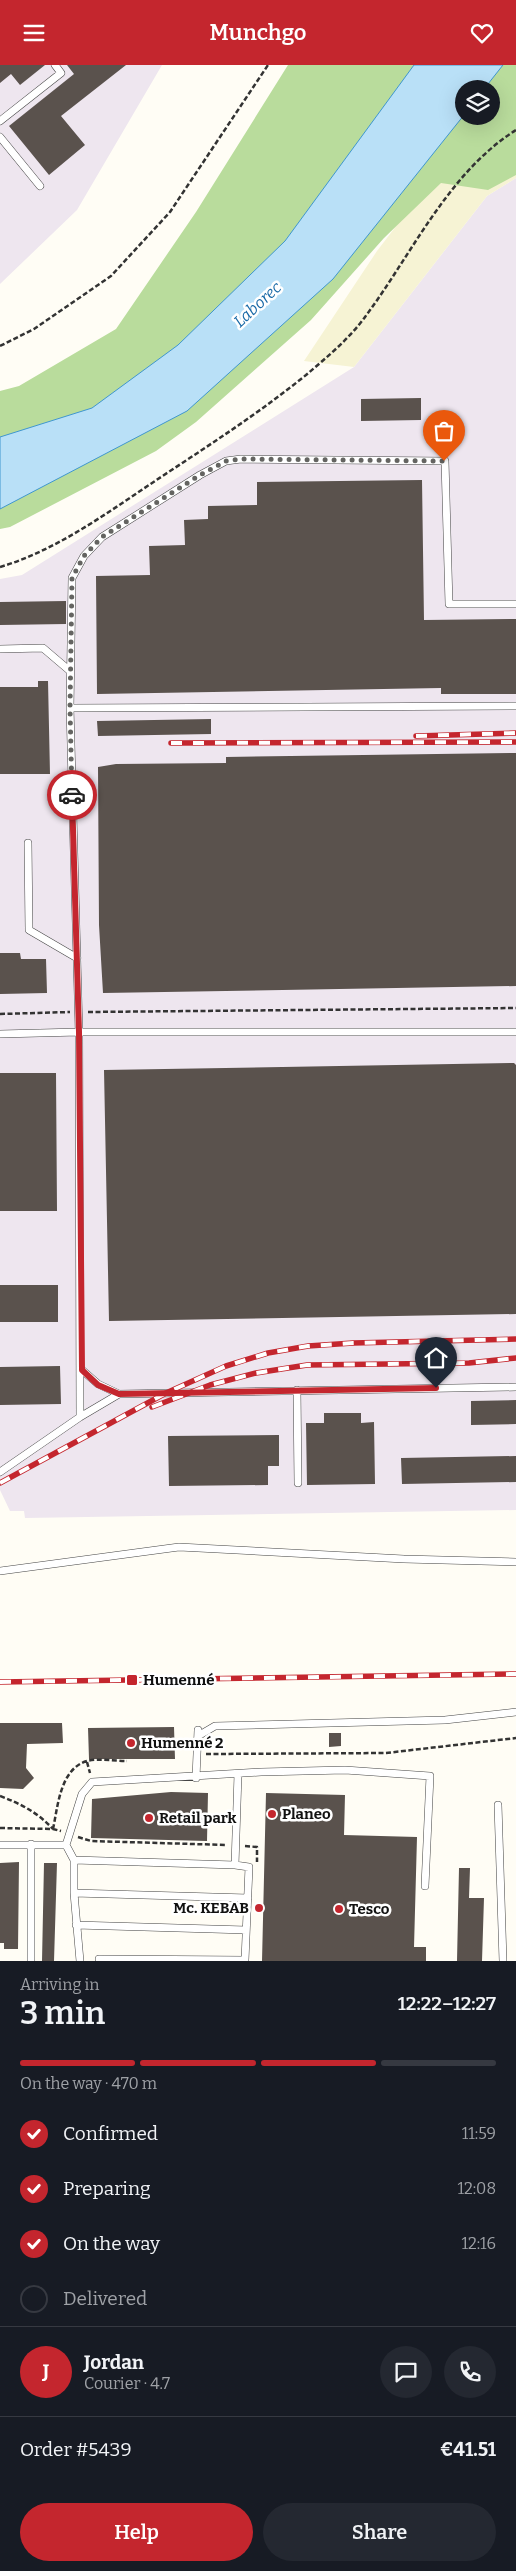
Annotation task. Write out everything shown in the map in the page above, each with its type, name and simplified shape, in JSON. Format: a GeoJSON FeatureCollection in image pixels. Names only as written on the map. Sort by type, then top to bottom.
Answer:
{"type":"FeatureCollection","features":[{"type":"Feature","properties":{"kind":"lane"},"geometry":{"type":"LineString","coordinates":[[0,121],[61,73],[54,65]]}},
{"type":"Feature","properties":{"kind":"lane"},"geometry":{"type":"LineString","coordinates":[[0,137],[40,186]]}},
{"type":"Feature","properties":{"kind":"lane"},"geometry":{"type":"LineString","coordinates":[[80,1417],[82,1370],[79,1032],[70,708],[72,578],[84,556],[102,537],[200,475],[226,461],[241,459],[444,461],[449,604],[516,604]]}},
{"type":"Feature","properties":{"kind":"lane"},"geometry":{"type":"LineString","coordinates":[[0,649],[43,648],[70,671]]}},
{"type":"Feature","properties":{"kind":"lane"},"geometry":{"type":"LineString","coordinates":[[70,708],[516,706]]}},
{"type":"Feature","properties":{"kind":"lane"},"geometry":{"type":"LineString","coordinates":[[28,843],[30,930],[77,958]]}},
{"type":"Feature","properties":{"kind":"lane"},"geometry":{"type":"LineString","coordinates":[[0,1034],[79,1032],[516,1033]]}},
{"type":"Feature","properties":{"kind":"lane"},"geometry":{"type":"LineString","coordinates":[[82,1370],[98,1385],[119,1394],[516,1387]]}},
{"type":"Feature","properties":{"kind":"lane"},"geometry":{"type":"LineString","coordinates":[[297,1390],[298,1483]]}},
{"type":"Feature","properties":{"kind":"lane"},"geometry":{"type":"LineString","coordinates":[[0,1472],[80,1417],[119,1394]]}},
{"type":"Feature","properties":{"kind":"lane"},"geometry":{"type":"LineString","coordinates":[[0,1571],[179,1547],[404,1559],[516,1562]]}},
{"type":"Feature","properties":{"kind":"lane"},"geometry":{"type":"LineString","coordinates":[[196,1777],[198,1733],[215,1726],[445,1720],[516,1712]]}},
{"type":"Feature","properties":{"kind":"lane"},"geometry":{"type":"LineString","coordinates":[[79,1960],[74,1893],[74,1860],[66,1845],[82,1794],[92,1782],[345,1770],[430,1776],[426,1886]]}},
{"type":"Feature","properties":{"kind":"lane"},"geometry":{"type":"LineString","coordinates":[[235,1865],[238,1774]]}},
{"type":"Feature","properties":{"kind":"lane"},"geometry":{"type":"LineString","coordinates":[[498,1805],[502,1961]]}},
{"type":"Feature","properties":{"kind":"lane"},"geometry":{"type":"LineString","coordinates":[[30,1960],[31,1844]]}},
{"type":"Feature","properties":{"kind":"lane"},"geometry":{"type":"LineString","coordinates":[[0,1845],[66,1845]]}},
{"type":"Feature","properties":{"kind":"lane"},"geometry":{"type":"LineString","coordinates":[[74,1860],[249,1867],[245,1960],[99,1959]]}},
{"type":"Feature","properties":{"kind":"lane"},"geometry":{"type":"LineString","coordinates":[[74,1893],[248,1898]]}},
{"type":"Feature","properties":{"kind":"lane"},"geometry":{"type":"LineString","coordinates":[[76,1925],[246,1930]]}},
{"type":"Feature","properties":{"kind":"path"},"geometry":{"type":"LineString","coordinates":[[0,346],[34,329],[111,276],[170,212],[268,65]]}},
{"type":"Feature","properties":{"kind":"path"},"geometry":{"type":"LineString","coordinates":[[0,567],[19,561],[85,527],[260,412],[326,357],[364,319],[428,225],[470,169],[516,130]]}},
{"type":"Feature","properties":{"kind":"path"},"geometry":{"type":"LineString","coordinates":[[0,1014],[516,1008]]}},
{"type":"Feature","properties":{"kind":"path"},"geometry":{"type":"LineString","coordinates":[[197,1754],[386,1753],[516,1737]]}},
{"type":"Feature","properties":{"kind":"path"},"geometry":{"type":"LineString","coordinates":[[53,1829],[62,1785],[74,1769],[87,1761],[127,1761]]}},
{"type":"Feature","properties":{"kind":"path"},"geometry":{"type":"LineString","coordinates":[[0,1796],[25,1805],[42,1817],[53,1829]]}},
{"type":"Feature","properties":{"kind":"path"},"geometry":{"type":"LineString","coordinates":[[0,1828],[53,1829],[91,1841],[257,1847]]}},
{"type":"Feature","properties":{"kind":"shaded area"},"geometry":{"type":"Polygon","coordinates":[[[0,65],[162,65],[77,210],[0,284],[0,65]]]}},
{"type":"Feature","properties":{"kind":"shaded area"},"geometry":{"type":"Polygon","coordinates":[[[516,65],[516,178],[487,196],[354,367],[304,361],[377,251],[417,199],[483,125],[500,125],[500,98],[516,65]]]}},
{"type":"Feature","properties":{"kind":"shaded area"},"geometry":{"type":"Polygon","coordinates":[[[516,178],[516,1510],[25,1518],[24,1511],[10,1511],[0,1490],[0,579],[22,575],[354,367],[487,196],[516,178]]]}},
{"type":"Feature","properties":{"kind":"green space"},"geometry":{"type":"Polygon","coordinates":[[[288,65],[516,65],[516,175],[488,190],[441,183],[384,238],[311,320],[196,422],[156,451],[10,527],[0,529],[0,391],[19,386],[116,329],[196,212],[288,65]]]}},
{"type":"Feature","properties":{"kind":"water","name":"Laborec"},"geometry":{"type":"Polygon","coordinates":[[[414,65],[503,65],[491,80],[455,80],[456,125],[333,279],[187,411],[0,509],[0,437],[92,408],[178,345],[285,241],[414,65]]]}},
{"type":"Feature","properties":{"kind":"building"},"geometry":{"type":"Polygon","coordinates":[[[0,65],[45,65],[20,85],[11,74],[0,83],[0,65]]]}},
{"type":"Feature","properties":{"kind":"building"},"geometry":{"type":"Polygon","coordinates":[[[67,65],[126,65],[61,116],[85,145],[49,175],[9,126],[74,74],[67,65]]]}},
{"type":"Feature","properties":{"kind":"building"},"geometry":{"type":"Polygon","coordinates":[[[421,398],[421,420],[361,421],[361,399],[421,398]]]}},
{"type":"Feature","properties":{"kind":"building"},"geometry":{"type":"Polygon","coordinates":[[[422,480],[424,620],[516,619],[516,694],[441,694],[441,688],[97,694],[96,576],[150,575],[149,546],[185,545],[184,520],[208,519],[208,506],[257,505],[257,482],[422,480]]]}},
{"type":"Feature","properties":{"kind":"building"},"geometry":{"type":"Polygon","coordinates":[[[66,601],[66,624],[0,625],[0,602],[66,601]]]}},
{"type":"Feature","properties":{"kind":"building"},"geometry":{"type":"Polygon","coordinates":[[[38,681],[48,681],[50,774],[0,774],[0,687],[38,687],[38,681]]]}},
{"type":"Feature","properties":{"kind":"building"},"geometry":{"type":"Polygon","coordinates":[[[211,719],[211,734],[98,736],[97,721],[211,719]]]}},
{"type":"Feature","properties":{"kind":"building"},"geometry":{"type":"Polygon","coordinates":[[[516,753],[516,986],[103,993],[99,925],[98,767],[116,764],[226,763],[226,757],[516,753]]]}},
{"type":"Feature","properties":{"kind":"building"},"geometry":{"type":"Polygon","coordinates":[[[0,953],[20,953],[21,959],[46,959],[47,993],[0,994],[0,953]]]}},
{"type":"Feature","properties":{"kind":"building"},"geometry":{"type":"Polygon","coordinates":[[[514,1063],[516,1065],[516,1314],[109,1321],[104,1070],[514,1063]]]}},
{"type":"Feature","properties":{"kind":"building"},"geometry":{"type":"Polygon","coordinates":[[[0,1073],[56,1073],[57,1211],[0,1211],[0,1073]]]}},
{"type":"Feature","properties":{"kind":"building"},"geometry":{"type":"Polygon","coordinates":[[[0,1285],[58,1285],[58,1322],[0,1322],[0,1285]]]}},
{"type":"Feature","properties":{"kind":"building"},"geometry":{"type":"Polygon","coordinates":[[[60,1366],[61,1404],[0,1405],[0,1367],[60,1366]]]}},
{"type":"Feature","properties":{"kind":"building"},"geometry":{"type":"Polygon","coordinates":[[[516,1400],[516,1424],[471,1425],[471,1401],[516,1400]]]}},
{"type":"Feature","properties":{"kind":"building"},"geometry":{"type":"Polygon","coordinates":[[[324,1413],[361,1413],[361,1423],[374,1422],[375,1484],[307,1485],[306,1423],[324,1423],[324,1413]]]}},
{"type":"Feature","properties":{"kind":"building"},"geometry":{"type":"Polygon","coordinates":[[[279,1435],[279,1466],[268,1466],[268,1485],[169,1486],[168,1436],[279,1435]]]}},
{"type":"Feature","properties":{"kind":"building"},"geometry":{"type":"Polygon","coordinates":[[[516,1456],[516,1482],[402,1484],[401,1458],[516,1456]]]}},
{"type":"Feature","properties":{"kind":"building"},"geometry":{"type":"Polygon","coordinates":[[[0,1723],[62,1723],[63,1743],[27,1744],[26,1768],[34,1778],[23,1789],[0,1788],[0,1723]]]}},
{"type":"Feature","properties":{"kind":"building","name":"Humenné 2"},"geometry":{"type":"Polygon","coordinates":[[[174,1727],[175,1759],[89,1759],[88,1728],[174,1727]]]}},
{"type":"Feature","properties":{"kind":"building"},"geometry":{"type":"Polygon","coordinates":[[[329,1733],[341,1733],[341,1746],[329,1747],[329,1733]]]}},
{"type":"Feature","properties":{"kind":"building","name":"Retail park"},"geometry":{"type":"Polygon","coordinates":[[[171,1792],[208,1793],[207,1841],[91,1838],[92,1799],[171,1792]]]}},
{"type":"Feature","properties":{"kind":"building","name":"Tesco"},"geometry":{"type":"Polygon","coordinates":[[[266,1793],[345,1795],[344,1835],[417,1837],[414,1947],[426,1947],[426,1961],[262,1961],[266,1793]]]}},
{"type":"Feature","properties":{"kind":"building"},"geometry":{"type":"Polygon","coordinates":[[[19,1862],[18,1949],[4,1949],[4,1943],[0,1943],[0,1863],[19,1862]]]}},
{"type":"Feature","properties":{"kind":"building"},"geometry":{"type":"Polygon","coordinates":[[[44,1863],[57,1863],[54,1961],[42,1961],[44,1863]]]}},
{"type":"Feature","properties":{"kind":"building"},"geometry":{"type":"Polygon","coordinates":[[[459,1868],[470,1868],[469,1898],[484,1898],[482,1961],[457,1961],[459,1868]]]}},
{"type":"Feature","properties":{"kind":"railway"},"geometry":{"type":"LineString","coordinates":[[416,736],[516,733]]}},
{"type":"Feature","properties":{"kind":"railway"},"geometry":{"type":"LineString","coordinates":[[171,743],[516,742]]}},
{"type":"Feature","properties":{"kind":"railway"},"geometry":{"type":"LineString","coordinates":[[0,1483],[166,1393],[226,1366],[268,1353],[308,1346],[353,1343],[516,1339]]}},
{"type":"Feature","properties":{"kind":"railway"},"geometry":{"type":"LineString","coordinates":[[152,1407],[210,1385],[256,1373],[307,1365],[469,1363],[516,1358]]}},
{"type":"Feature","properties":{"kind":"railway"},"geometry":{"type":"LineString","coordinates":[[0,1682],[516,1674]]}},
{"type":"Feature","properties":{"kind":"way so far"},"geometry":{"type":"LineString","coordinates":[[72,795],[70,671],[72,578],[84,556],[102,537],[200,475],[226,461],[241,459],[444,461]]}},
{"type":"Feature","properties":{"kind":"place","name":"Humenné"},"geometry":{"type":"Point","coordinates":[132,1680]}},
{"type":"Feature","properties":{"kind":"place","name":"Humenné 2"},"geometry":{"type":"Point","coordinates":[131,1743]}},
{"type":"Feature","properties":{"kind":"place","name":"Planeo"},"geometry":{"type":"Point","coordinates":[272,1814]}},
{"type":"Feature","properties":{"kind":"place","name":"Retail park"},"geometry":{"type":"Point","coordinates":[149,1818]}},
{"type":"Feature","properties":{"kind":"place","name":"Mc. KEBAB"},"geometry":{"type":"Point","coordinates":[259,1908]}},
{"type":"Feature","properties":{"kind":"place","name":"Tesco"},"geometry":{"type":"Point","coordinates":[339,1909]}},
{"type":"Feature","properties":{"kind":"route"},"geometry":{"type":"LineString","coordinates":[[72,795],[79,1032],[82,1370],[98,1385],[119,1394],[436,1388]]}}]}
